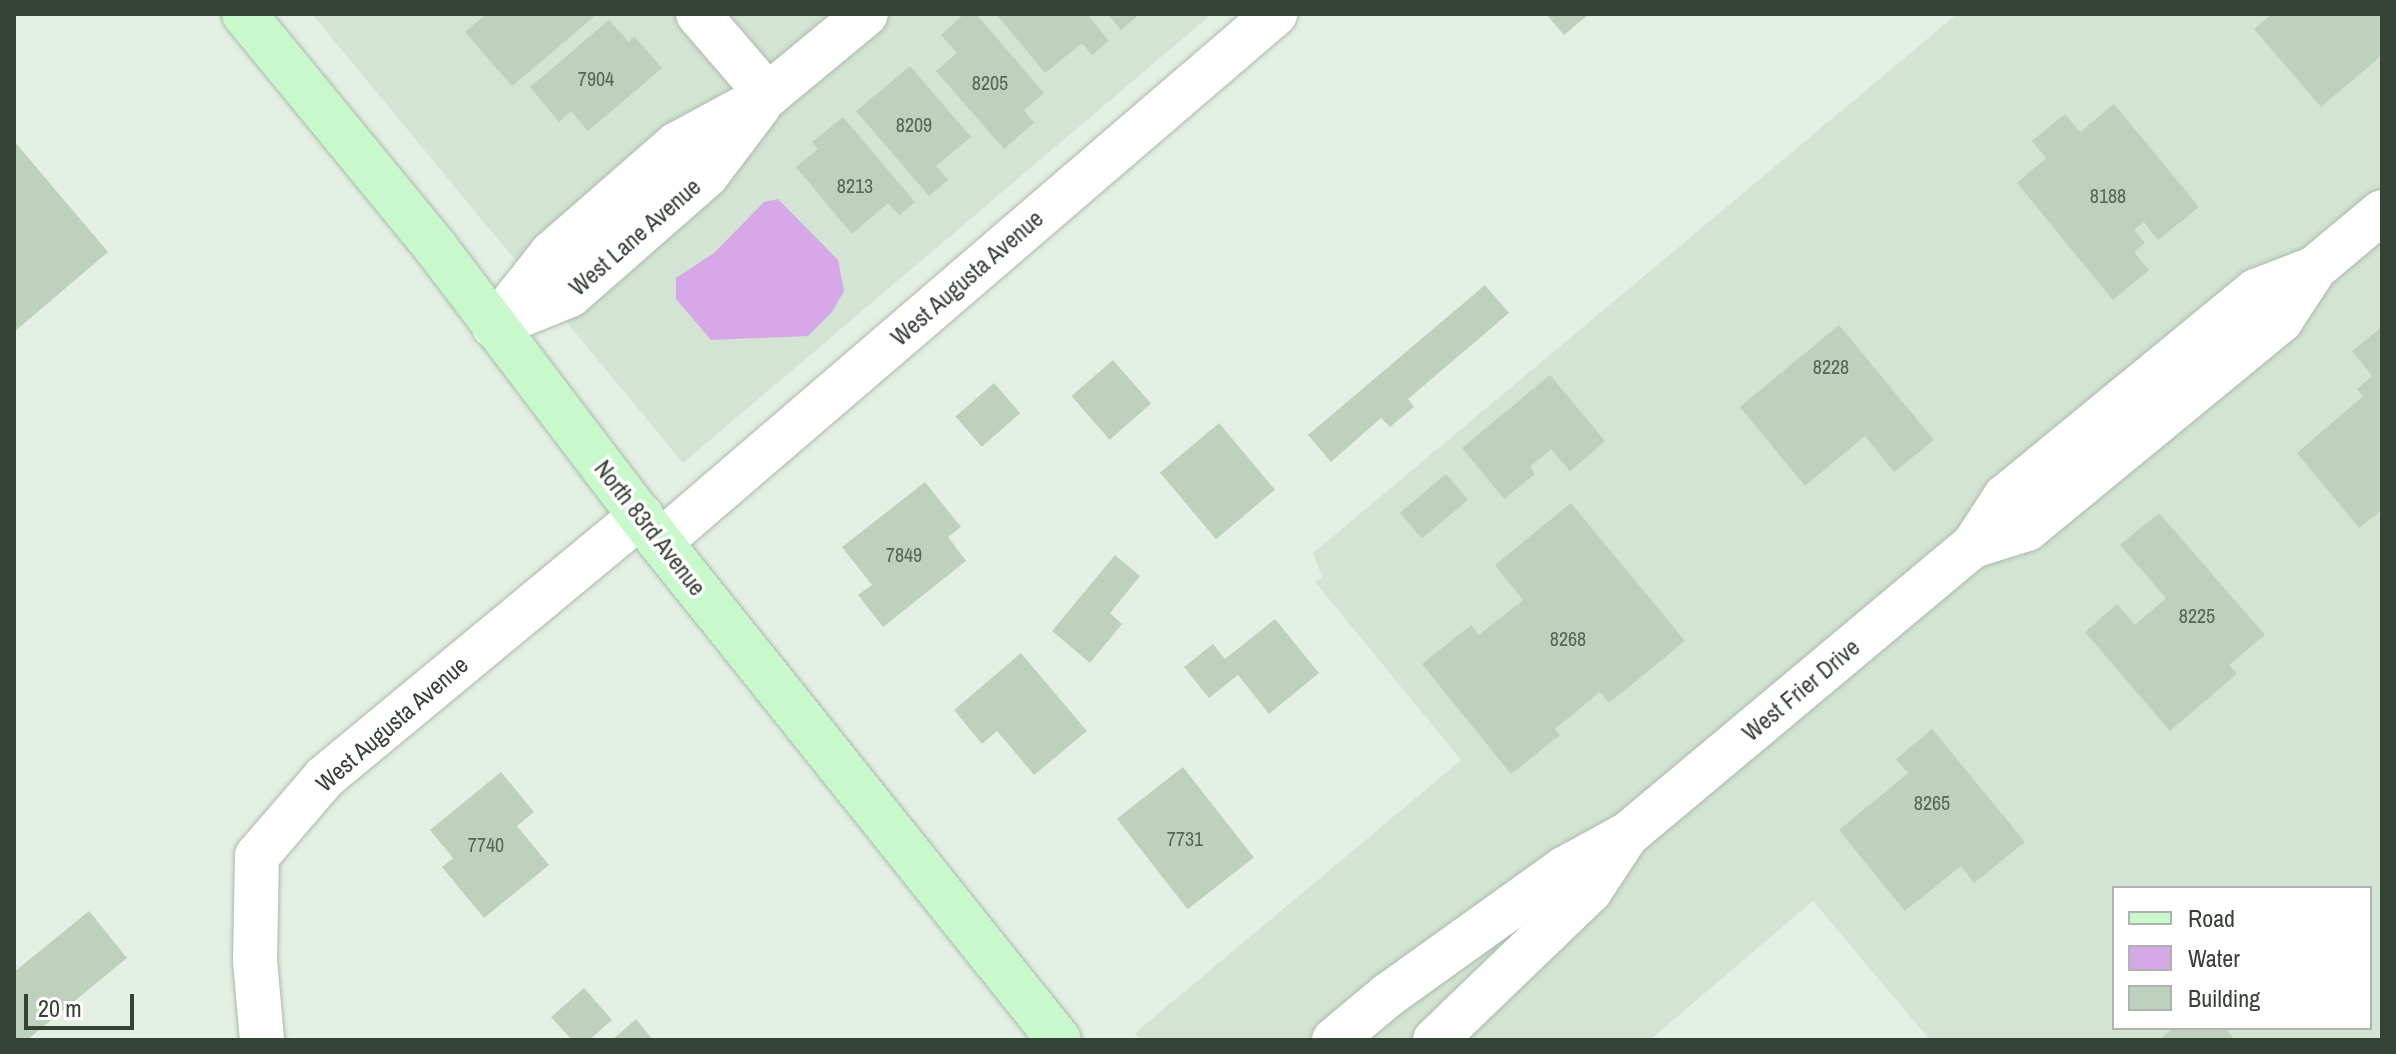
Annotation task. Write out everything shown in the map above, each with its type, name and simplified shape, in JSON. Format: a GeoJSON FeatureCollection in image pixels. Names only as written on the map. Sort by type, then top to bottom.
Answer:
{"type":"FeatureCollection","features":[{"type":"Feature","properties":{"kind":"main road","name":"North 83rd Avenue"},"geometry":{"type":"LineString","coordinates":[[244,14],[494,326],[650,529],[1059,1040]]}},
{"type":"Feature","properties":{"kind":"street"},"geometry":{"type":"LineString","coordinates":[[698,14],[768,95]]}},
{"type":"Feature","properties":{"kind":"street","name":"West Lane Avenue"},"geometry":{"type":"LineString","coordinates":[[494,326],[552,253],[677,144],[768,95],[866,14]]}},
{"type":"Feature","properties":{"kind":"street","name":"West Augusta Avenue"},"geometry":{"type":"LineString","coordinates":[[262,1040],[255,960],[257,856],[325,777],[650,529],[1275,14]]}},
{"type":"Feature","properties":{"kind":"street","name":"West Lane Avenue"},"geometry":{"type":"LineString","coordinates":[[494,326],[570,295],[706,176],[768,95]]}},
{"type":"Feature","properties":{"kind":"street"},"geometry":{"type":"LineString","coordinates":[[649,169],[677,201]]}},
{"type":"Feature","properties":{"kind":"street","name":"West Frier Drive"},"geometry":{"type":"LineString","coordinates":[[1334,1040],[1388,995],[1564,869],[1628,834],[1973,546],[2005,497],[2256,291],[2315,268],[2382,212]]}},
{"type":"Feature","properties":{"kind":"street","name":"West Frier Drive"},"geometry":{"type":"LineString","coordinates":[[1435,1040],[1590,891],[1628,834]]}},
{"type":"Feature","properties":{"kind":"shaded area"},"geometry":{"type":"Polygon","coordinates":[[[312,14],[1212,14],[683,463],[312,14]]]}},
{"type":"Feature","properties":{"kind":"shaded area"},"geometry":{"type":"Polygon","coordinates":[[[1957,14],[2382,14],[2382,1040],[1930,1040],[1813,901],[1650,1040],[1141,1040],[1135,1033],[1461,760],[1315,582],[1322,577],[1313,553],[1957,14]]]}},
{"type":"Feature","properties":{"kind":"water"},"geometry":{"type":"Polygon","coordinates":[[[778,199],[838,260],[844,291],[832,312],[808,336],[711,340],[676,299],[676,278],[714,253],[764,202],[778,199]]]}},
{"type":"Feature","properties":{"kind":"building"},"geometry":{"type":"Polygon","coordinates":[[[486,14],[597,14],[512,86],[465,32],[486,14]]]}},
{"type":"Feature","properties":{"kind":"building"},"geometry":{"type":"Polygon","coordinates":[[[964,14],[976,14],[1044,93],[1024,110],[1034,123],[1004,149],[936,71],[957,53],[941,35],[964,14]]]}},
{"type":"Feature","properties":{"kind":"building"},"geometry":{"type":"Polygon","coordinates":[[[996,14],[1087,14],[1109,41],[1092,55],[1082,43],[1045,73],[996,14]]]}},
{"type":"Feature","properties":{"kind":"building"},"geometry":{"type":"Polygon","coordinates":[[[1108,14],[1140,14],[1121,30],[1108,14]]]}},
{"type":"Feature","properties":{"kind":"building"},"geometry":{"type":"Polygon","coordinates":[[[1546,14],[1589,14],[1564,35],[1546,14]]]}},
{"type":"Feature","properties":{"kind":"building"},"geometry":{"type":"Polygon","coordinates":[[[2272,14],[2382,14],[2382,55],[2321,107],[2254,29],[2272,14]]]}},
{"type":"Feature","properties":{"kind":"building"},"geometry":{"type":"Polygon","coordinates":[[[609,20],[629,42],[634,36],[662,68],[588,131],[571,111],[559,122],[530,87],[609,20]]]}},
{"type":"Feature","properties":{"kind":"building"},"geometry":{"type":"Polygon","coordinates":[[[910,66],[971,137],[936,166],[948,180],[929,196],[856,111],[910,66]]]}},
{"type":"Feature","properties":{"kind":"building"},"geometry":{"type":"Polygon","coordinates":[[[2114,104],[2199,207],[2158,240],[2144,222],[2134,230],[2145,243],[2134,252],[2149,270],[2113,300],[2017,183],[2046,158],[2032,141],[2065,114],[2080,132],[2114,104]]]}},
{"type":"Feature","properties":{"kind":"building"},"geometry":{"type":"Polygon","coordinates":[[[843,117],[915,202],[899,215],[888,203],[852,234],[796,167],[818,149],[812,142],[843,117]]]}},
{"type":"Feature","properties":{"kind":"building"},"geometry":{"type":"Polygon","coordinates":[[[14,141],[108,252],[14,332],[14,141]]]}},
{"type":"Feature","properties":{"kind":"building"},"geometry":{"type":"Polygon","coordinates":[[[1485,285],[1509,313],[1408,399],[1414,407],[1390,427],[1381,418],[1331,462],[1308,435],[1485,285]]]}},
{"type":"Feature","properties":{"kind":"building"},"geometry":{"type":"Polygon","coordinates":[[[1839,325],[1934,440],[1894,472],[1865,436],[1805,486],[1740,407],[1839,325]]]}},
{"type":"Feature","properties":{"kind":"building"},"geometry":{"type":"Polygon","coordinates":[[[2382,327],[2382,510],[2359,528],[2297,453],[2363,396],[2357,389],[2372,376],[2352,351],[2382,327]]]}},
{"type":"Feature","properties":{"kind":"building"},"geometry":{"type":"Polygon","coordinates":[[[1113,360],[1151,404],[1110,440],[1071,396],[1113,360]]]}},
{"type":"Feature","properties":{"kind":"building"},"geometry":{"type":"Polygon","coordinates":[[[1550,375],[1605,441],[1570,471],[1551,449],[1530,467],[1535,474],[1504,499],[1462,448],[1550,375]]]}},
{"type":"Feature","properties":{"kind":"building"},"geometry":{"type":"Polygon","coordinates":[[[994,383],[1020,413],[982,447],[956,416],[994,383]]]}},
{"type":"Feature","properties":{"kind":"building"},"geometry":{"type":"Polygon","coordinates":[[[1219,423],[1275,490],[1216,539],[1160,472],[1219,423]]]}},
{"type":"Feature","properties":{"kind":"building"},"geometry":{"type":"Polygon","coordinates":[[[1446,474],[1468,500],[1422,539],[1400,513],[1446,474]]]}},
{"type":"Feature","properties":{"kind":"building"},"geometry":{"type":"Polygon","coordinates":[[[925,482],[961,527],[948,537],[966,561],[883,627],[858,595],[872,585],[842,547],[925,482]]]}},
{"type":"Feature","properties":{"kind":"building"},"geometry":{"type":"Polygon","coordinates":[[[1571,503],[1685,641],[1609,703],[1600,692],[1555,729],[1560,735],[1511,774],[1422,664],[1471,625],[1479,635],[1523,600],[1495,565],[1571,503]]]}},
{"type":"Feature","properties":{"kind":"building"},"geometry":{"type":"Polygon","coordinates":[[[2159,513],[2265,635],[2229,665],[2237,674],[2170,731],[2085,632],[2117,604],[2135,625],[2166,598],[2120,545],[2159,513]]]}},
{"type":"Feature","properties":{"kind":"building"},"geometry":{"type":"Polygon","coordinates":[[[1115,555],[1140,576],[1110,613],[1122,624],[1090,663],[1052,631],[1115,555]]]}},
{"type":"Feature","properties":{"kind":"building"},"geometry":{"type":"Polygon","coordinates":[[[1275,619],[1319,673],[1269,714],[1238,675],[1209,698],[1184,667],[1213,644],[1225,659],[1275,619]]]}},
{"type":"Feature","properties":{"kind":"building"},"geometry":{"type":"Polygon","coordinates":[[[1021,653],[1087,731],[1034,775],[997,731],[982,744],[954,710],[1021,653]]]}},
{"type":"Feature","properties":{"kind":"building"},"geometry":{"type":"Polygon","coordinates":[[[1932,729],[2025,842],[1974,883],[1961,866],[1905,911],[1839,830],[1908,773],[1896,759],[1932,729]]]}},
{"type":"Feature","properties":{"kind":"building"},"geometry":{"type":"Polygon","coordinates":[[[1183,767],[1254,858],[1188,909],[1117,819],[1183,767]]]}},
{"type":"Feature","properties":{"kind":"building"},"geometry":{"type":"Polygon","coordinates":[[[501,772],[534,812],[517,826],[549,865],[484,918],[442,867],[453,858],[430,830],[501,772]]]}},
{"type":"Feature","properties":{"kind":"building"},"geometry":{"type":"Polygon","coordinates":[[[89,911],[127,958],[27,1040],[14,1040],[14,972],[89,911]]]}},
{"type":"Feature","properties":{"kind":"building"},"geometry":{"type":"Polygon","coordinates":[[[584,988],[612,1020],[589,1040],[572,1040],[551,1017],[584,988]]]}},
{"type":"Feature","properties":{"kind":"building"},"geometry":{"type":"Polygon","coordinates":[[[636,1019],[653,1040],[612,1040],[636,1019]]]}},
{"type":"Feature","properties":{"kind":"building"},"geometry":{"type":"Polygon","coordinates":[[[2171,1030],[2227,1030],[2235,1040],[2159,1040],[2171,1030]]]}}]}
